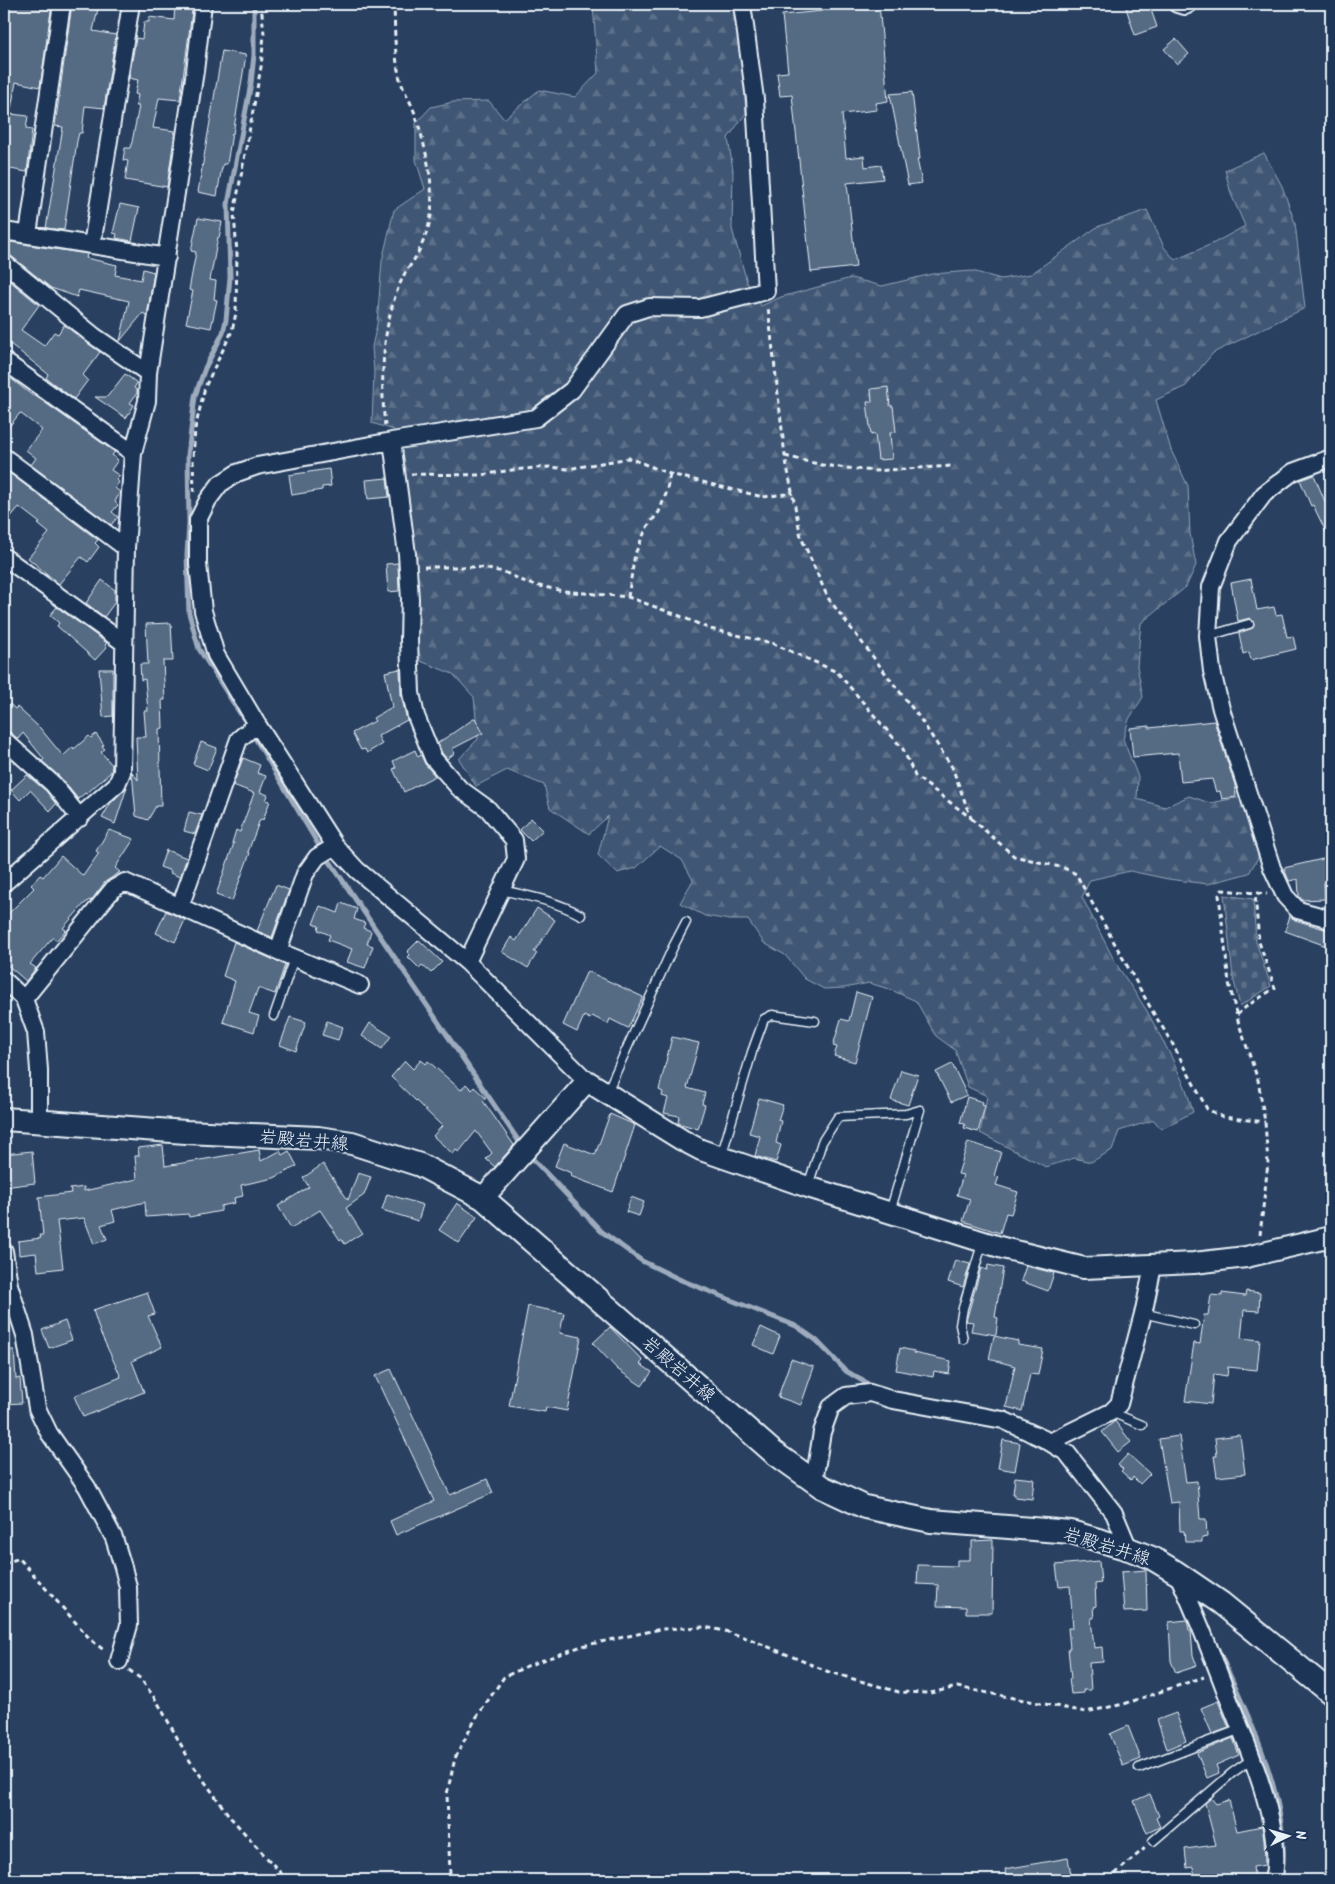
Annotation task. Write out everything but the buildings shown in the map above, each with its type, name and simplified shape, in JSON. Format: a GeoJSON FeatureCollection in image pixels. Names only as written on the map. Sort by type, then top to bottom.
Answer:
{"type":"FeatureCollection","features":[{"type":"Feature","properties":{"kind":"main road","name":"岩殿岩井線"},"geometry":{"type":"LineString","coordinates":[[4,1119],[39,1123],[318,1138],[352,1143],[420,1165],[484,1198],[773,1452],[822,1487],[865,1507],[931,1521],[1071,1532],[1129,1549],[1152,1558],[1177,1572],[1221,1603],[1331,1693]]}},
{"type":"Feature","properties":{"kind":"street"},"geometry":{"type":"LineString","coordinates":[[28,234],[62,4]]}},
{"type":"Feature","properties":{"kind":"street"},"geometry":{"type":"LineString","coordinates":[[92,246],[131,4]]}},
{"type":"Feature","properties":{"kind":"street"},"geometry":{"type":"LineString","coordinates":[[4,883],[118,784],[122,772],[126,548],[133,453],[148,401],[148,373],[196,71],[202,4]]}},
{"type":"Feature","properties":{"kind":"street"},"geometry":{"type":"LineString","coordinates":[[742,4],[755,99],[766,291],[700,308],[649,306],[627,314],[572,390],[536,418],[389,441],[256,466],[237,473],[220,484],[208,500],[198,520],[198,564],[203,611],[216,654],[257,724],[335,846],[357,870],[467,962],[587,1081],[701,1150],[808,1187],[983,1242],[1084,1268],[1194,1263],[1258,1255],[1331,1237]]}},
{"type":"Feature","properties":{"kind":"street"},"geometry":{"type":"LineString","coordinates":[[1177,4],[1185,6],[1189,4]]}},
{"type":"Feature","properties":{"kind":"street"},"geometry":{"type":"LineString","coordinates":[[4,231],[167,257]]}},
{"type":"Feature","properties":{"kind":"street"},"geometry":{"type":"LineString","coordinates":[[4,263],[94,336],[148,373]]}},
{"type":"Feature","properties":{"kind":"street"},"geometry":{"type":"LineString","coordinates":[[4,361],[133,453]]}},
{"type":"Feature","properties":{"kind":"street"},"geometry":{"type":"LineString","coordinates":[[389,441],[396,474],[408,568],[411,693],[416,716],[433,758],[459,788],[488,809],[514,840],[516,859],[467,962]]}},
{"type":"Feature","properties":{"kind":"street"},"geometry":{"type":"LineString","coordinates":[[4,457],[126,548]]}},
{"type":"Feature","properties":{"kind":"street"},"geometry":{"type":"LineString","coordinates":[[1331,458],[1292,472],[1264,494],[1230,541],[1211,587],[1208,636],[1212,671],[1221,709],[1272,868],[1285,896],[1298,910],[1323,916],[1331,921]]}},
{"type":"Feature","properties":{"kind":"street"},"geometry":{"type":"LineString","coordinates":[[4,556],[124,643]]}},
{"type":"Feature","properties":{"kind":"street"},"geometry":{"type":"LineString","coordinates":[[180,907],[239,739],[257,724]]}},
{"type":"Feature","properties":{"kind":"street"},"geometry":{"type":"LineString","coordinates":[[4,740],[52,784],[80,818]]}},
{"type":"Feature","properties":{"kind":"street"},"geometry":{"type":"LineString","coordinates":[[278,951],[305,874],[317,857],[335,846]]}},
{"type":"Feature","properties":{"kind":"street"},"geometry":{"type":"LineString","coordinates":[[24,999],[113,889],[126,882],[278,951],[360,985]]}},
{"type":"Feature","properties":{"kind":"street"},"geometry":{"type":"LineString","coordinates":[[4,980],[24,999],[36,1032],[40,1070],[39,1123]]}},
{"type":"Feature","properties":{"kind":"street"},"geometry":{"type":"LineString","coordinates":[[484,1198],[587,1081]]}},
{"type":"Feature","properties":{"kind":"street"},"geometry":{"type":"LineString","coordinates":[[4,1251],[9,1285],[25,1335],[37,1408],[49,1433],[87,1487],[114,1538],[123,1567],[128,1587],[129,1625],[118,1661]]}},
{"type":"Feature","properties":{"kind":"street"},"geometry":{"type":"LineString","coordinates":[[1050,1442],[1110,1412],[1119,1404],[1144,1310],[1152,1266]]}},
{"type":"Feature","properties":{"kind":"street"},"geometry":{"type":"LineString","coordinates":[[814,1481],[822,1432],[831,1407],[846,1396],[870,1393],[893,1400],[1003,1420],[1050,1442],[1067,1453],[1114,1513],[1129,1549]]}},
{"type":"Feature","properties":{"kind":"street"},"geometry":{"type":"LineString","coordinates":[[1177,1572],[1241,1729],[1271,1819],[1276,1848],[1273,1880]]}},
{"type":"Feature","properties":{"kind":"lane"},"geometry":{"type":"LineString","coordinates":[[1208,636],[1250,624]]}},
{"type":"Feature","properties":{"kind":"lane"},"geometry":{"type":"LineString","coordinates":[[501,890],[549,901],[567,907],[581,915]]}},
{"type":"Feature","properties":{"kind":"lane"},"geometry":{"type":"LineString","coordinates":[[606,1093],[673,946],[686,922]]}},
{"type":"Feature","properties":{"kind":"lane"},"geometry":{"type":"LineString","coordinates":[[274,1016],[294,958]]}},
{"type":"Feature","properties":{"kind":"lane"},"geometry":{"type":"LineString","coordinates":[[721,1157],[752,1052],[764,1019],[772,1016],[814,1021]]}},
{"type":"Feature","properties":{"kind":"lane"},"geometry":{"type":"LineString","coordinates":[[808,1187],[822,1142],[838,1117],[899,1115],[920,1110],[890,1212]]}},
{"type":"Feature","properties":{"kind":"lane"},"geometry":{"type":"LineString","coordinates":[[964,1339],[960,1325],[963,1308],[983,1242]]}},
{"type":"Feature","properties":{"kind":"lane"},"geometry":{"type":"LineString","coordinates":[[1144,1310],[1152,1315],[1194,1325]]}},
{"type":"Feature","properties":{"kind":"lane"},"geometry":{"type":"LineString","coordinates":[[1110,1412],[1142,1425]]}},
{"type":"Feature","properties":{"kind":"lane"},"geometry":{"type":"LineString","coordinates":[[1138,1768],[1241,1729]]}},
{"type":"Feature","properties":{"kind":"lane"},"geometry":{"type":"LineString","coordinates":[[1153,1841],[1232,1773],[1252,1759]]}},
{"type":"Feature","properties":{"kind":"path"},"geometry":{"type":"LineString","coordinates":[[198,520],[194,503],[193,485],[196,429],[205,387],[232,332],[236,314],[237,262],[234,214],[261,68],[264,34],[262,4]]}},
{"type":"Feature","properties":{"kind":"path"},"geometry":{"type":"LineString","coordinates":[[389,441],[382,401],[383,372],[391,317],[403,277],[416,258],[430,223],[431,213],[430,174],[426,150],[414,111],[400,79],[394,4]]}},
{"type":"Feature","properties":{"kind":"path"},"geometry":{"type":"LineString","coordinates":[[766,291],[786,456],[801,538],[828,598],[919,717],[952,767],[971,818]]}},
{"type":"Feature","properties":{"kind":"path"},"geometry":{"type":"LineString","coordinates":[[786,456],[822,465],[873,472],[952,466]]}},
{"type":"Feature","properties":{"kind":"path"},"geometry":{"type":"LineString","coordinates":[[396,474],[481,475],[549,467],[568,469],[630,458],[670,474],[763,497],[793,492]]}},
{"type":"Feature","properties":{"kind":"path"},"geometry":{"type":"LineString","coordinates":[[628,597],[635,554],[647,527],[659,512],[666,494],[670,474]]}},
{"type":"Feature","properties":{"kind":"path"},"geometry":{"type":"LineString","coordinates":[[408,568],[477,567],[504,572],[530,584],[563,591],[628,597],[710,629],[772,643],[837,672],[902,749],[915,776],[971,818],[1014,856],[1064,868],[1076,874],[1154,1014],[1170,1039],[1207,1109],[1223,1117],[1265,1122]]}},
{"type":"Feature","properties":{"kind":"path"},"geometry":{"type":"LineString","coordinates":[[1258,1255],[1268,1163],[1265,1122],[1258,1080],[1236,1015],[1229,984],[1220,895],[1222,890],[1285,896]]}},
{"type":"Feature","properties":{"kind":"path"},"geometry":{"type":"LineString","coordinates":[[1236,1015],[1275,988],[1259,942],[1255,894]]}},
{"type":"Feature","properties":{"kind":"path"},"geometry":{"type":"LineString","coordinates":[[4,1564],[18,1558],[90,1639],[141,1680],[158,1703],[190,1760],[230,1817],[288,1880]]}},
{"type":"Feature","properties":{"kind":"path"},"geometry":{"type":"LineString","coordinates":[[450,1874],[447,1794],[455,1758],[476,1718],[504,1677],[527,1666],[582,1646],[661,1629],[704,1626],[734,1634],[829,1672],[900,1692],[930,1693],[957,1688],[1086,1712],[1124,1704],[1218,1672]]}},
{"type":"Feature","properties":{"kind":"path"},"geometry":{"type":"LineString","coordinates":[[1108,1880],[1153,1841]]}},
{"type":"Feature","properties":{"kind":"green space"},"geometry":{"type":"Polygon","coordinates":[[[593,4],[735,4],[734,16],[742,61],[746,113],[728,138],[733,170],[732,229],[747,282],[761,306],[781,297],[851,278],[882,286],[932,274],[972,271],[1001,279],[1031,274],[1097,227],[1147,210],[1164,247],[1175,260],[1214,243],[1245,226],[1231,194],[1225,170],[1264,153],[1282,186],[1295,223],[1305,308],[1213,353],[1186,386],[1156,400],[1171,450],[1188,486],[1190,534],[1196,565],[1186,587],[1141,623],[1137,666],[1143,697],[1129,719],[1123,739],[1138,777],[1137,799],[1165,807],[1189,796],[1210,803],[1242,797],[1259,856],[1249,873],[1208,884],[1168,879],[1130,871],[1090,880],[1082,897],[1115,962],[1147,1011],[1171,1056],[1186,1089],[1193,1112],[1161,1129],[1154,1120],[1119,1131],[1112,1150],[1091,1162],[1074,1158],[1046,1167],[980,1133],[987,1096],[968,1087],[955,1050],[936,1036],[916,1001],[889,989],[869,983],[844,988],[824,989],[805,979],[785,955],[764,943],[748,920],[730,920],[705,916],[680,903],[693,880],[682,860],[660,846],[636,868],[617,873],[598,855],[608,816],[589,834],[550,808],[544,785],[507,770],[476,786],[459,759],[478,739],[474,697],[453,674],[418,660],[401,482],[394,430],[372,423],[374,372],[372,347],[377,324],[382,261],[394,210],[425,189],[416,160],[416,123],[431,107],[453,102],[489,101],[504,119],[539,90],[575,97],[598,73],[593,4]]]}},
{"type":"Feature","properties":{"kind":"green space"},"geometry":{"type":"Polygon","coordinates":[[[1224,895],[1253,899],[1256,942],[1271,986],[1240,1006],[1233,977],[1224,895]]]}},
{"type":"Feature","properties":{"kind":"waterway"},"geometry":{"type":"LineString","coordinates":[[254,4],[254,55],[251,83],[228,204],[230,277],[226,320],[223,333],[205,368],[195,396],[188,455],[189,524],[187,555],[189,613],[199,649],[245,721],[318,844],[522,1146]]}},
{"type":"Feature","properties":{"kind":"waterway"},"geometry":{"type":"LineString","coordinates":[[527,1153],[601,1231],[642,1261],[681,1280],[796,1326],[816,1340],[846,1371],[873,1387]]}},
{"type":"Feature","properties":{"kind":"waterway"},"geometry":{"type":"LineString","coordinates":[[1218,1649],[1255,1732],[1275,1791],[1281,1821],[1283,1851],[1281,1880]]}}]}
